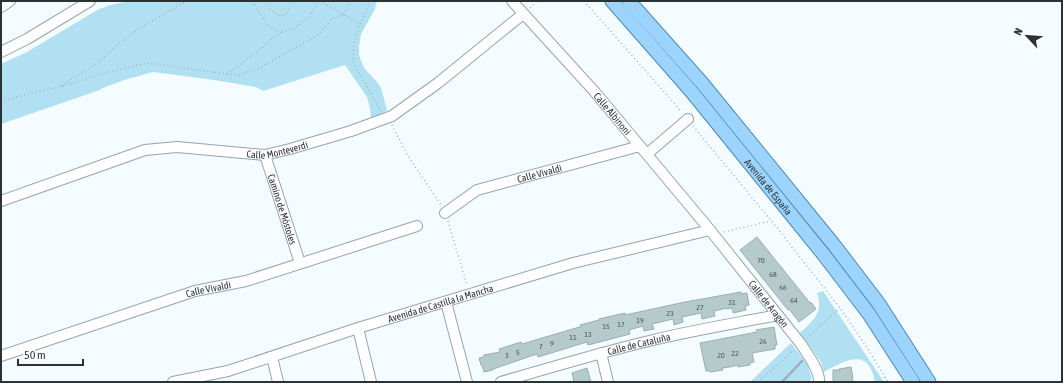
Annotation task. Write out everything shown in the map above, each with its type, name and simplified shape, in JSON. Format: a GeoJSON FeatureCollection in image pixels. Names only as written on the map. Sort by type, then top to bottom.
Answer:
{"type":"FeatureCollection","features":[{"type":"Feature","properties":{"kind":"main road","name":"Avenida de España"},"geometry":{"type":"LineString","coordinates":[[612,1],[691,91],[824,255],[869,314],[913,382]]}},
{"type":"Feature","properties":{"kind":"main road","name":"Avenida de España"},"geometry":{"type":"LineString","coordinates":[[629,1],[702,83],[834,245],[879,304],[928,382]]}},
{"type":"Feature","properties":{"kind":"street"},"geometry":{"type":"LineString","coordinates":[[1,7],[10,1]]}},
{"type":"Feature","properties":{"kind":"street"},"geometry":{"type":"LineString","coordinates":[[1,52],[27,39],[90,1]]}},
{"type":"Feature","properties":{"kind":"street","name":"Calle Albinoni"},"geometry":{"type":"LineString","coordinates":[[512,1],[594,91],[712,232]]}},
{"type":"Feature","properties":{"kind":"street","name":"Calle Monteverdi"},"geometry":{"type":"LineString","coordinates":[[1,201],[145,150],[176,147],[266,155],[352,131],[392,116],[438,83],[523,14]]}},
{"type":"Feature","properties":{"kind":"street"},"geometry":{"type":"LineString","coordinates":[[647,154],[688,119]]}},
{"type":"Feature","properties":{"kind":"street","name":"Calle Vivaldi"},"geometry":{"type":"LineString","coordinates":[[445,213],[477,190],[640,146]]}},
{"type":"Feature","properties":{"kind":"street","name":"Camino de Móstoles"},"geometry":{"type":"LineString","coordinates":[[266,155],[300,263]]}},
{"type":"Feature","properties":{"kind":"street","name":"Calle Vivaldi"},"geometry":{"type":"LineString","coordinates":[[1,356],[195,291],[246,281],[417,226]]}},
{"type":"Feature","properties":{"kind":"street","name":"Avenida de Castilla la Mancha"},"geometry":{"type":"LineString","coordinates":[[173,382],[228,371],[358,328],[572,263],[712,232]]}},
{"type":"Feature","properties":{"kind":"street","name":"Calle de Aragón"},"geometry":{"type":"LineString","coordinates":[[712,232],[801,344],[813,363],[819,382]]}},
{"type":"Feature","properties":{"kind":"street"},"geometry":{"type":"LineString","coordinates":[[446,302],[467,382]]}},
{"type":"Feature","properties":{"kind":"street","name":"Calle de Cataluña"},"geometry":{"type":"LineString","coordinates":[[501,382],[526,379],[601,353],[654,339],[778,316]]}},
{"type":"Feature","properties":{"kind":"street"},"geometry":{"type":"LineString","coordinates":[[358,328],[371,382]]}},
{"type":"Feature","properties":{"kind":"street"},"geometry":{"type":"LineString","coordinates":[[601,353],[608,382]]}},
{"type":"Feature","properties":{"kind":"street"},"geometry":{"type":"LineString","coordinates":[[272,357],[278,382]]}},
{"type":"Feature","properties":{"kind":"path"},"geometry":{"type":"LineString","coordinates":[[60,86],[101,60],[118,44],[139,29],[186,1]]}},
{"type":"Feature","properties":{"kind":"path"},"geometry":{"type":"LineString","coordinates":[[252,1],[267,25],[277,31],[292,30],[309,17],[319,1],[360,25]]}},
{"type":"Feature","properties":{"kind":"path"},"geometry":{"type":"LineString","coordinates":[[271,1],[269,7],[271,11],[283,16],[287,13],[292,1]]}},
{"type":"Feature","properties":{"kind":"path"},"geometry":{"type":"LineString","coordinates":[[1,102],[147,63],[239,75],[258,70],[318,35],[331,20],[342,14],[349,6],[351,1]]}},
{"type":"Feature","properties":{"kind":"path"},"geometry":{"type":"LineString","coordinates":[[584,1],[688,119],[771,221],[840,308],[888,382]]}},
{"type":"Feature","properties":{"kind":"path"},"geometry":{"type":"LineString","coordinates":[[227,74],[284,31]]}},
{"type":"Feature","properties":{"kind":"path"},"geometry":{"type":"LineString","coordinates":[[445,213],[469,294]]}},
{"type":"Feature","properties":{"kind":"path"},"geometry":{"type":"LineString","coordinates":[[712,232],[771,221]]}},
{"type":"Feature","properties":{"kind":"path"},"geometry":{"type":"LineString","coordinates":[[883,382],[885,377]]}},
{"type":"Feature","properties":{"kind":"shaded area"},"geometry":{"type":"Polygon","coordinates":[[[132,1],[377,1],[375,9],[361,34],[359,54],[365,69],[381,88],[387,110],[382,114],[371,118],[367,97],[345,65],[263,91],[256,87],[153,72],[124,80],[100,90],[1,124],[1,64],[27,52],[99,9],[114,4],[132,1]]]}},
{"type":"Feature","properties":{"kind":"shaded area"},"geometry":{"type":"Polygon","coordinates":[[[823,291],[884,382],[875,382],[868,364],[862,360],[856,359],[840,364],[824,372],[821,362],[800,333],[816,316],[819,306],[817,293],[823,291]]]}},
{"type":"Feature","properties":{"kind":"shaded area"},"geometry":{"type":"Polygon","coordinates":[[[791,343],[807,364],[812,379],[809,382],[750,382],[791,343]]]}},
{"type":"Feature","properties":{"kind":"building"},"geometry":{"type":"Polygon","coordinates":[[[757,237],[816,309],[799,322],[740,250],[757,237]]]}},
{"type":"Feature","properties":{"kind":"building"},"geometry":{"type":"Polygon","coordinates":[[[741,292],[741,294],[747,293],[749,305],[745,306],[746,310],[733,313],[732,308],[727,308],[714,311],[715,316],[702,319],[701,313],[682,317],[683,322],[674,325],[673,319],[652,324],[654,329],[644,331],[643,326],[629,330],[630,334],[588,345],[587,342],[538,357],[537,354],[484,372],[479,358],[484,357],[484,355],[500,352],[499,349],[581,327],[580,325],[599,319],[741,292]]]}},
{"type":"Feature","properties":{"kind":"building"},"geometry":{"type":"Polygon","coordinates":[[[774,327],[777,345],[775,345],[775,349],[752,353],[754,362],[750,363],[750,365],[738,367],[738,365],[722,368],[723,370],[710,372],[706,371],[700,343],[757,332],[756,330],[774,327]]]}},
{"type":"Feature","properties":{"kind":"building"},"geometry":{"type":"Polygon","coordinates":[[[851,367],[853,382],[834,382],[833,370],[851,367]]]}},
{"type":"Feature","properties":{"kind":"building"},"geometry":{"type":"Polygon","coordinates":[[[587,368],[591,382],[574,382],[572,373],[587,368]]]}},
{"type":"Feature","properties":{"kind":"waterway"},"geometry":{"type":"LineString","coordinates":[[782,382],[802,361]]}}]}
